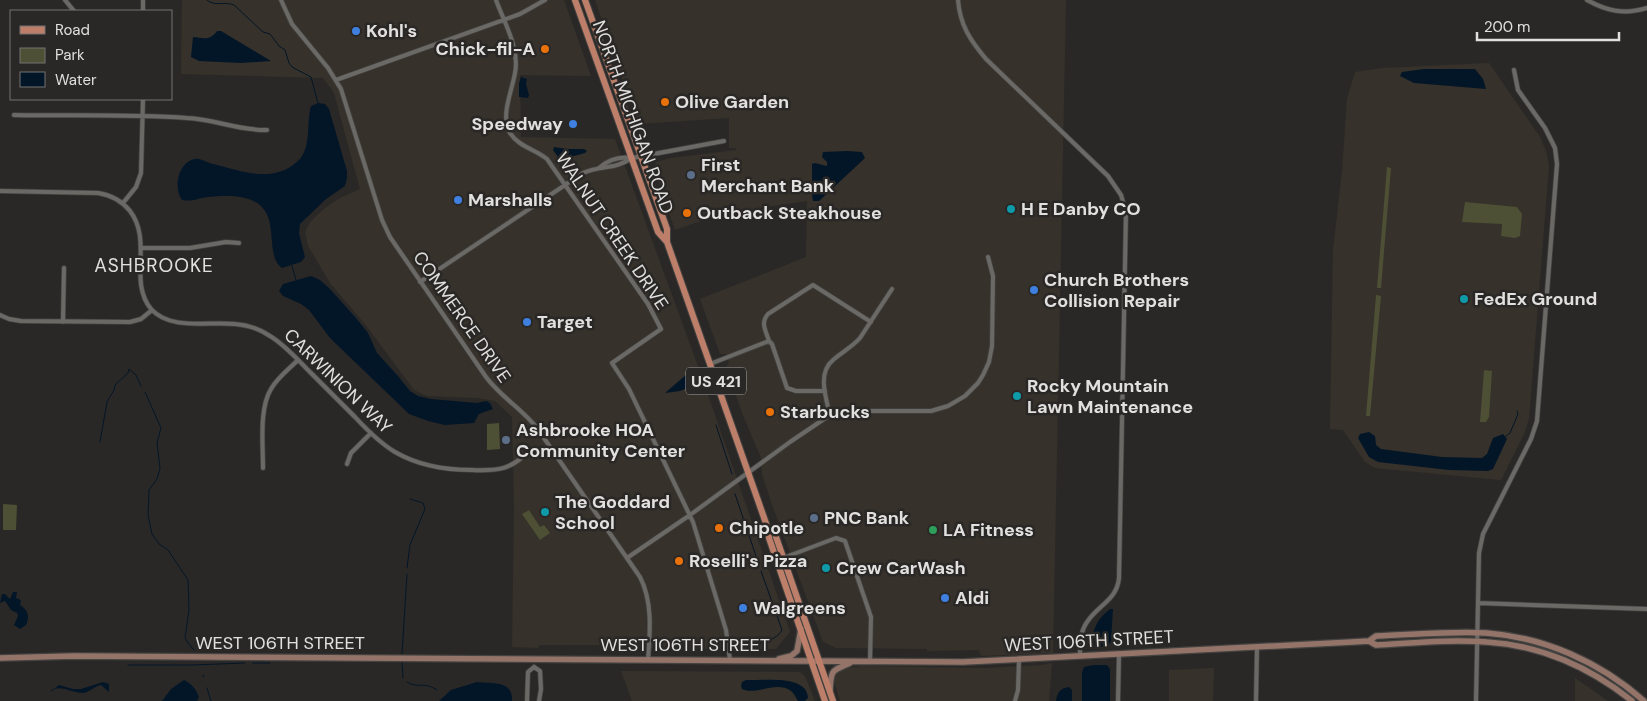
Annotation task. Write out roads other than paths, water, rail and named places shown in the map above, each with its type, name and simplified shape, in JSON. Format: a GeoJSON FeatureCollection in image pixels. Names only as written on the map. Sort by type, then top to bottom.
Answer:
{"type":"FeatureCollection","features":[{"type":"Feature","properties":{"kind":"main road","name":"NORTH MICHIGAN ROAD"},"geometry":{"type":"LineString","coordinates":[[575,0],[658,232],[667,242]]}},
{"type":"Feature","properties":{"kind":"main road","name":"NORTH MICHIGAN ROAD"},"geometry":{"type":"LineString","coordinates":[[585,0],[667,229],[667,242],[768,529],[769,538],[825,701]]}},
{"type":"Feature","properties":{"kind":"main road","name":"NORTH MICHIGAN ROAD"},"geometry":{"type":"LineString","coordinates":[[768,529],[775,534],[833,701]]}},
{"type":"Feature","properties":{"kind":"street"},"geometry":{"type":"LineString","coordinates":[[65,0],[73,10]]}},
{"type":"Feature","properties":{"kind":"street","name":"COMMERCE DRIVE"},"geometry":{"type":"LineString","coordinates":[[281,0],[292,24],[341,88],[386,229],[420,282],[491,384],[539,430],[642,581],[648,599],[648,660]]}},
{"type":"Feature","properties":{"kind":"street","name":"WALNUT CREEK DRIVE"},"geometry":{"type":"LineString","coordinates":[[496,0],[516,62],[506,115],[507,128],[517,142],[547,159],[648,304],[661,329],[612,363],[629,390],[690,515],[726,630],[730,660]]}},
{"type":"Feature","properties":{"kind":"street"},"geometry":{"type":"LineString","coordinates":[[336,80],[520,14],[545,0]]}},
{"type":"Feature","properties":{"kind":"street"},"geometry":{"type":"LineString","coordinates":[[958,0],[961,20],[969,39],[986,59],[1108,176],[1121,195],[1126,212],[1119,582],[1112,598],[1086,624],[1080,638],[1080,656]]}},
{"type":"Feature","properties":{"kind":"street"},"geometry":{"type":"LineString","coordinates":[[1587,0],[1601,8],[1612,11],[1632,11],[1647,8]]}},
{"type":"Feature","properties":{"kind":"street"},"geometry":{"type":"LineString","coordinates":[[1476,701],[1479,557],[1483,534],[1531,439],[1538,421],[1558,164],[1555,148],[1545,128],[1518,90],[1514,70]]}},
{"type":"Feature","properties":{"kind":"street"},"geometry":{"type":"LineString","coordinates":[[123,203],[134,190],[141,176],[143,100]]}},
{"type":"Feature","properties":{"kind":"street"},"geometry":{"type":"LineString","coordinates":[[14,115],[188,118],[207,120],[254,131],[267,130]]}},
{"type":"Feature","properties":{"kind":"street"},"geometry":{"type":"LineString","coordinates":[[420,282],[583,173],[623,164],[632,158],[641,156],[724,142]]}},
{"type":"Feature","properties":{"kind":"street"},"geometry":{"type":"LineString","coordinates":[[599,168],[606,161],[622,156],[632,158]]}},
{"type":"Feature","properties":{"kind":"street"},"geometry":{"type":"LineString","coordinates":[[0,191],[98,193],[123,203],[136,222],[140,233],[141,285],[144,296],[152,310],[142,319],[130,322],[16,321],[0,315]]}},
{"type":"Feature","properties":{"kind":"street"},"geometry":{"type":"LineString","coordinates":[[141,248],[190,248],[226,242],[239,243]]}},
{"type":"Feature","properties":{"kind":"street"},"geometry":{"type":"LineString","coordinates":[[627,558],[830,415],[851,410],[921,411],[941,409],[956,402],[971,391],[986,369],[992,346],[993,276],[988,257]]}},
{"type":"Feature","properties":{"kind":"street"},"geometry":{"type":"LineString","coordinates":[[63,322],[64,268]]}},
{"type":"Feature","properties":{"kind":"street"},"geometry":{"type":"LineString","coordinates":[[825,391],[796,391],[787,388],[772,344],[769,341],[763,322],[764,318],[813,284],[871,322]]}},
{"type":"Feature","properties":{"kind":"street"},"geometry":{"type":"LineString","coordinates":[[830,415],[825,391],[825,368],[832,360],[855,344],[892,289]]}},
{"type":"Feature","properties":{"kind":"street","name":"CARWINION WAY"},"geometry":{"type":"LineString","coordinates":[[152,310],[164,318],[178,322],[231,323],[251,327],[276,340],[371,433],[391,450],[425,465],[450,470],[486,471],[501,469],[515,464],[530,450]]}},
{"type":"Feature","properties":{"kind":"street"},"geometry":{"type":"LineString","coordinates":[[710,364],[769,341]]}},
{"type":"Feature","properties":{"kind":"street"},"geometry":{"type":"LineString","coordinates":[[263,468],[266,400],[276,382],[298,360]]}},
{"type":"Feature","properties":{"kind":"street"},"geometry":{"type":"LineString","coordinates":[[347,464],[351,453],[371,433]]}},
{"type":"Feature","properties":{"kind":"street"},"geometry":{"type":"LineString","coordinates":[[783,558],[836,538],[845,541],[871,617],[870,662]]}},
{"type":"Feature","properties":{"kind":"street"},"geometry":{"type":"LineString","coordinates":[[1478,602],[1647,609]]}},
{"type":"Feature","properties":{"kind":"street"},"geometry":{"type":"LineString","coordinates":[[776,660],[791,656],[797,651],[801,629]]}},
{"type":"Feature","properties":{"kind":"street","name":"WEST 106TH STREET"},"geometry":{"type":"LineString","coordinates":[[0,658],[74,656],[954,662],[1369,641],[1376,636],[1477,633],[1518,638],[1550,646],[1570,654],[1612,677],[1644,701]]}},
{"type":"Feature","properties":{"kind":"street","name":"WEST 106TH STREET"},"geometry":{"type":"LineString","coordinates":[[1369,641],[1376,645],[1477,641],[1522,647],[1556,657],[1594,675],[1632,701]]}},
{"type":"Feature","properties":{"kind":"street"},"geometry":{"type":"LineString","coordinates":[[1256,701],[1257,647]]}},
{"type":"Feature","properties":{"kind":"street"},"geometry":{"type":"LineString","coordinates":[[1118,701],[1119,654]]}},
{"type":"Feature","properties":{"kind":"street"},"geometry":{"type":"LineString","coordinates":[[534,659],[534,667]]}},
{"type":"Feature","properties":{"kind":"street"},"geometry":{"type":"LineString","coordinates":[[1016,701],[1019,660]]}},
{"type":"Feature","properties":{"kind":"street"},"geometry":{"type":"LineString","coordinates":[[830,692],[831,676],[836,668],[854,661]]}},
{"type":"Feature","properties":{"kind":"street"},"geometry":{"type":"LineString","coordinates":[[527,701],[528,672],[534,667]]}},
{"type":"Feature","properties":{"kind":"street"},"geometry":{"type":"LineString","coordinates":[[534,667],[540,671],[541,689],[539,701]]}},
{"type":"Feature","properties":{"kind":"water"},"geometry":{"type":"Polygon","coordinates":[[[217,31],[221,31],[271,61],[241,63],[199,61],[191,57],[193,37],[209,38],[217,31]]]}},
{"type":"Feature","properties":{"kind":"water"},"geometry":{"type":"Polygon","coordinates":[[[1424,69],[1475,69],[1483,79],[1486,89],[1414,83],[1400,76],[1402,72],[1424,69]]]}},
{"type":"Feature","properties":{"kind":"water"},"geometry":{"type":"Polygon","coordinates":[[[521,77],[527,79],[528,98],[519,97],[521,77]]]}},
{"type":"Feature","properties":{"kind":"water"},"geometry":{"type":"Polygon","coordinates":[[[318,103],[325,104],[329,109],[347,171],[347,178],[345,186],[326,199],[300,224],[299,233],[305,257],[301,262],[282,268],[277,263],[273,250],[268,218],[260,205],[254,201],[231,196],[208,197],[190,201],[182,200],[178,189],[179,176],[185,165],[195,159],[257,174],[268,174],[288,168],[302,156],[307,142],[311,106],[318,103]]]}},
{"type":"Feature","properties":{"kind":"water"},"geometry":{"type":"Polygon","coordinates":[[[554,147],[584,149],[587,151],[563,159],[558,157],[553,150],[554,147]]]}},
{"type":"Feature","properties":{"kind":"water"},"geometry":{"type":"Polygon","coordinates":[[[823,152],[862,152],[865,158],[819,201],[813,201],[812,164],[827,166],[827,162],[822,157],[823,152]]]}},
{"type":"Feature","properties":{"kind":"water"},"geometry":{"type":"Polygon","coordinates":[[[311,276],[320,280],[330,289],[356,318],[368,333],[377,353],[410,391],[418,396],[431,399],[477,403],[486,401],[490,403],[493,409],[479,414],[474,423],[445,425],[409,414],[330,338],[309,310],[283,296],[279,291],[283,284],[311,276]]]}},
{"type":"Feature","properties":{"kind":"water"},"geometry":{"type":"Polygon","coordinates":[[[691,373],[696,377],[697,388],[693,386],[680,391],[665,393],[687,374],[691,373]]]}},
{"type":"Feature","properties":{"kind":"water"},"geometry":{"type":"Polygon","coordinates":[[[1369,432],[1375,436],[1376,445],[1381,449],[1442,457],[1482,458],[1487,454],[1493,438],[1503,434],[1507,439],[1493,469],[1488,471],[1449,470],[1378,462],[1369,457],[1358,438],[1360,434],[1369,432]]]}},
{"type":"Feature","properties":{"kind":"water"},"geometry":{"type":"Polygon","coordinates":[[[13,592],[17,592],[16,598],[21,600],[20,605],[28,614],[26,625],[20,629],[14,625],[18,616],[17,613],[11,610],[5,601],[0,603],[2,594],[5,594],[10,599],[13,592]]]}},
{"type":"Feature","properties":{"kind":"water"},"geometry":{"type":"Polygon","coordinates":[[[1110,609],[1113,609],[1111,642],[1099,647],[1092,644],[1092,639],[1099,620],[1110,609]]]}},
{"type":"Feature","properties":{"kind":"water"},"geometry":{"type":"Polygon","coordinates":[[[1107,665],[1110,669],[1110,701],[1082,701],[1082,672],[1084,667],[1107,665]]]}},
{"type":"Feature","properties":{"kind":"water"},"geometry":{"type":"Polygon","coordinates":[[[184,680],[197,692],[199,697],[197,701],[162,701],[171,689],[184,680]]]}},
{"type":"Feature","properties":{"kind":"water"},"geometry":{"type":"Polygon","coordinates":[[[746,680],[783,680],[792,682],[806,690],[808,698],[805,701],[798,701],[791,691],[779,687],[748,691],[742,689],[741,686],[742,682],[746,680]]]}},
{"type":"Feature","properties":{"kind":"water"},"geometry":{"type":"Polygon","coordinates":[[[103,682],[109,684],[109,692],[101,685],[83,693],[61,688],[54,689],[59,685],[81,689],[103,682]]]}},
{"type":"Feature","properties":{"kind":"water"},"geometry":{"type":"Polygon","coordinates":[[[477,682],[506,686],[511,694],[512,701],[439,701],[451,690],[477,682]]]}},
{"type":"Feature","properties":{"kind":"water"},"geometry":{"type":"Polygon","coordinates":[[[1069,687],[1072,690],[1072,701],[1056,701],[1060,691],[1069,687]]]}},
{"type":"Feature","properties":{"kind":"waterway"},"geometry":{"type":"LineString","coordinates":[[207,0],[213,3],[234,5],[263,32],[270,34],[279,46],[285,50],[292,67],[311,77],[318,103]]}},
{"type":"Feature","properties":{"kind":"waterway"},"geometry":{"type":"LineString","coordinates":[[292,266],[296,280]]}},
{"type":"Feature","properties":{"kind":"waterway"},"geometry":{"type":"LineString","coordinates":[[100,442],[107,402],[115,385],[128,373],[129,369],[136,375],[141,386]]}},
{"type":"Feature","properties":{"kind":"waterway"},"geometry":{"type":"LineString","coordinates":[[145,392],[161,428],[157,443],[160,468],[157,479],[149,490],[148,515],[152,534],[159,544],[168,550],[188,580],[189,610],[185,638],[194,650]]}},
{"type":"Feature","properties":{"kind":"waterway"},"geometry":{"type":"LineString","coordinates":[[1505,437],[1510,433],[1518,414],[1517,411]]}},
{"type":"Feature","properties":{"kind":"waterway"},"geometry":{"type":"LineString","coordinates":[[716,425],[732,474]]}},
{"type":"Feature","properties":{"kind":"waterway"},"geometry":{"type":"LineString","coordinates":[[735,494],[757,559]]}},
{"type":"Feature","properties":{"kind":"waterway"},"geometry":{"type":"LineString","coordinates":[[407,568],[410,545],[425,509],[423,503],[410,499]]}},
{"type":"Feature","properties":{"kind":"waterway"},"geometry":{"type":"LineString","coordinates":[[736,647],[768,641],[782,630],[761,571]]}},
{"type":"Feature","properties":{"kind":"waterway"},"geometry":{"type":"LineString","coordinates":[[402,654],[407,574]]}},
{"type":"Feature","properties":{"kind":"waterway"},"geometry":{"type":"LineString","coordinates":[[128,665],[245,663]]}},
{"type":"Feature","properties":{"kind":"waterway"},"geometry":{"type":"LineString","coordinates":[[253,663],[270,663]]}},
{"type":"Feature","properties":{"kind":"waterway"},"geometry":{"type":"LineString","coordinates":[[402,663],[403,678]]}},
{"type":"Feature","properties":{"kind":"waterway"},"geometry":{"type":"LineString","coordinates":[[407,682],[414,685],[432,687],[437,690]]}},
{"type":"Feature","properties":{"kind":"waterway"},"geometry":{"type":"LineString","coordinates":[[207,688],[211,701]]}},
{"type":"Feature","properties":{"kind":"place","name":"Kohl's"},"geometry":{"type":"Point","coordinates":[356,31]}},
{"type":"Feature","properties":{"kind":"place","name":"Chick-fil-A"},"geometry":{"type":"Point","coordinates":[545,49]}},
{"type":"Feature","properties":{"kind":"place","name":"Olive Garden"},"geometry":{"type":"Point","coordinates":[665,102]}},
{"type":"Feature","properties":{"kind":"place","name":"Speedway"},"geometry":{"type":"Point","coordinates":[573,124]}},
{"type":"Feature","properties":{"kind":"place","name":"First Merchant Bank"},"geometry":{"type":"Point","coordinates":[691,175]}},
{"type":"Feature","properties":{"kind":"place","name":"Marshalls"},"geometry":{"type":"Point","coordinates":[458,200]}},
{"type":"Feature","properties":{"kind":"place","name":"H E Danby CO"},"geometry":{"type":"Point","coordinates":[1011,209]}},
{"type":"Feature","properties":{"kind":"place","name":"Outback Steakhouse"},"geometry":{"type":"Point","coordinates":[687,213]}},
{"type":"Feature","properties":{"kind":"place","name":"Church Brothers Collision Repair"},"geometry":{"type":"Point","coordinates":[1034,290]}},
{"type":"Feature","properties":{"kind":"place","name":"FedEx Ground"},"geometry":{"type":"Point","coordinates":[1464,299]}},
{"type":"Feature","properties":{"kind":"place","name":"Target"},"geometry":{"type":"Point","coordinates":[527,322]}},
{"type":"Feature","properties":{"kind":"place","name":"Rocky Mountain Lawn Maintenance"},"geometry":{"type":"Point","coordinates":[1017,396]}},
{"type":"Feature","properties":{"kind":"place","name":"Starbucks"},"geometry":{"type":"Point","coordinates":[770,412]}},
{"type":"Feature","properties":{"kind":"place","name":"Ashbrooke HOA Community Center"},"geometry":{"type":"Point","coordinates":[506,440]}},
{"type":"Feature","properties":{"kind":"place","name":"The Goddard School"},"geometry":{"type":"Point","coordinates":[545,512]}},
{"type":"Feature","properties":{"kind":"place","name":"PNC Bank"},"geometry":{"type":"Point","coordinates":[814,518]}},
{"type":"Feature","properties":{"kind":"place","name":"Chipotle"},"geometry":{"type":"Point","coordinates":[719,528]}},
{"type":"Feature","properties":{"kind":"place","name":"LA Fitness"},"geometry":{"type":"Point","coordinates":[933,530]}},
{"type":"Feature","properties":{"kind":"place","name":"Roselli's Pizza"},"geometry":{"type":"Point","coordinates":[679,561]}},
{"type":"Feature","properties":{"kind":"place","name":"Crew CarWash"},"geometry":{"type":"Point","coordinates":[826,568]}},
{"type":"Feature","properties":{"kind":"place","name":"Aldi"},"geometry":{"type":"Point","coordinates":[945,598]}},
{"type":"Feature","properties":{"kind":"place","name":"Walgreens"},"geometry":{"type":"Point","coordinates":[743,608]}},
{"type":"Feature","properties":{"kind":"district","name":"ASHBROOKE"},"geometry":{"type":"Point","coordinates":[154,265]}}]}
